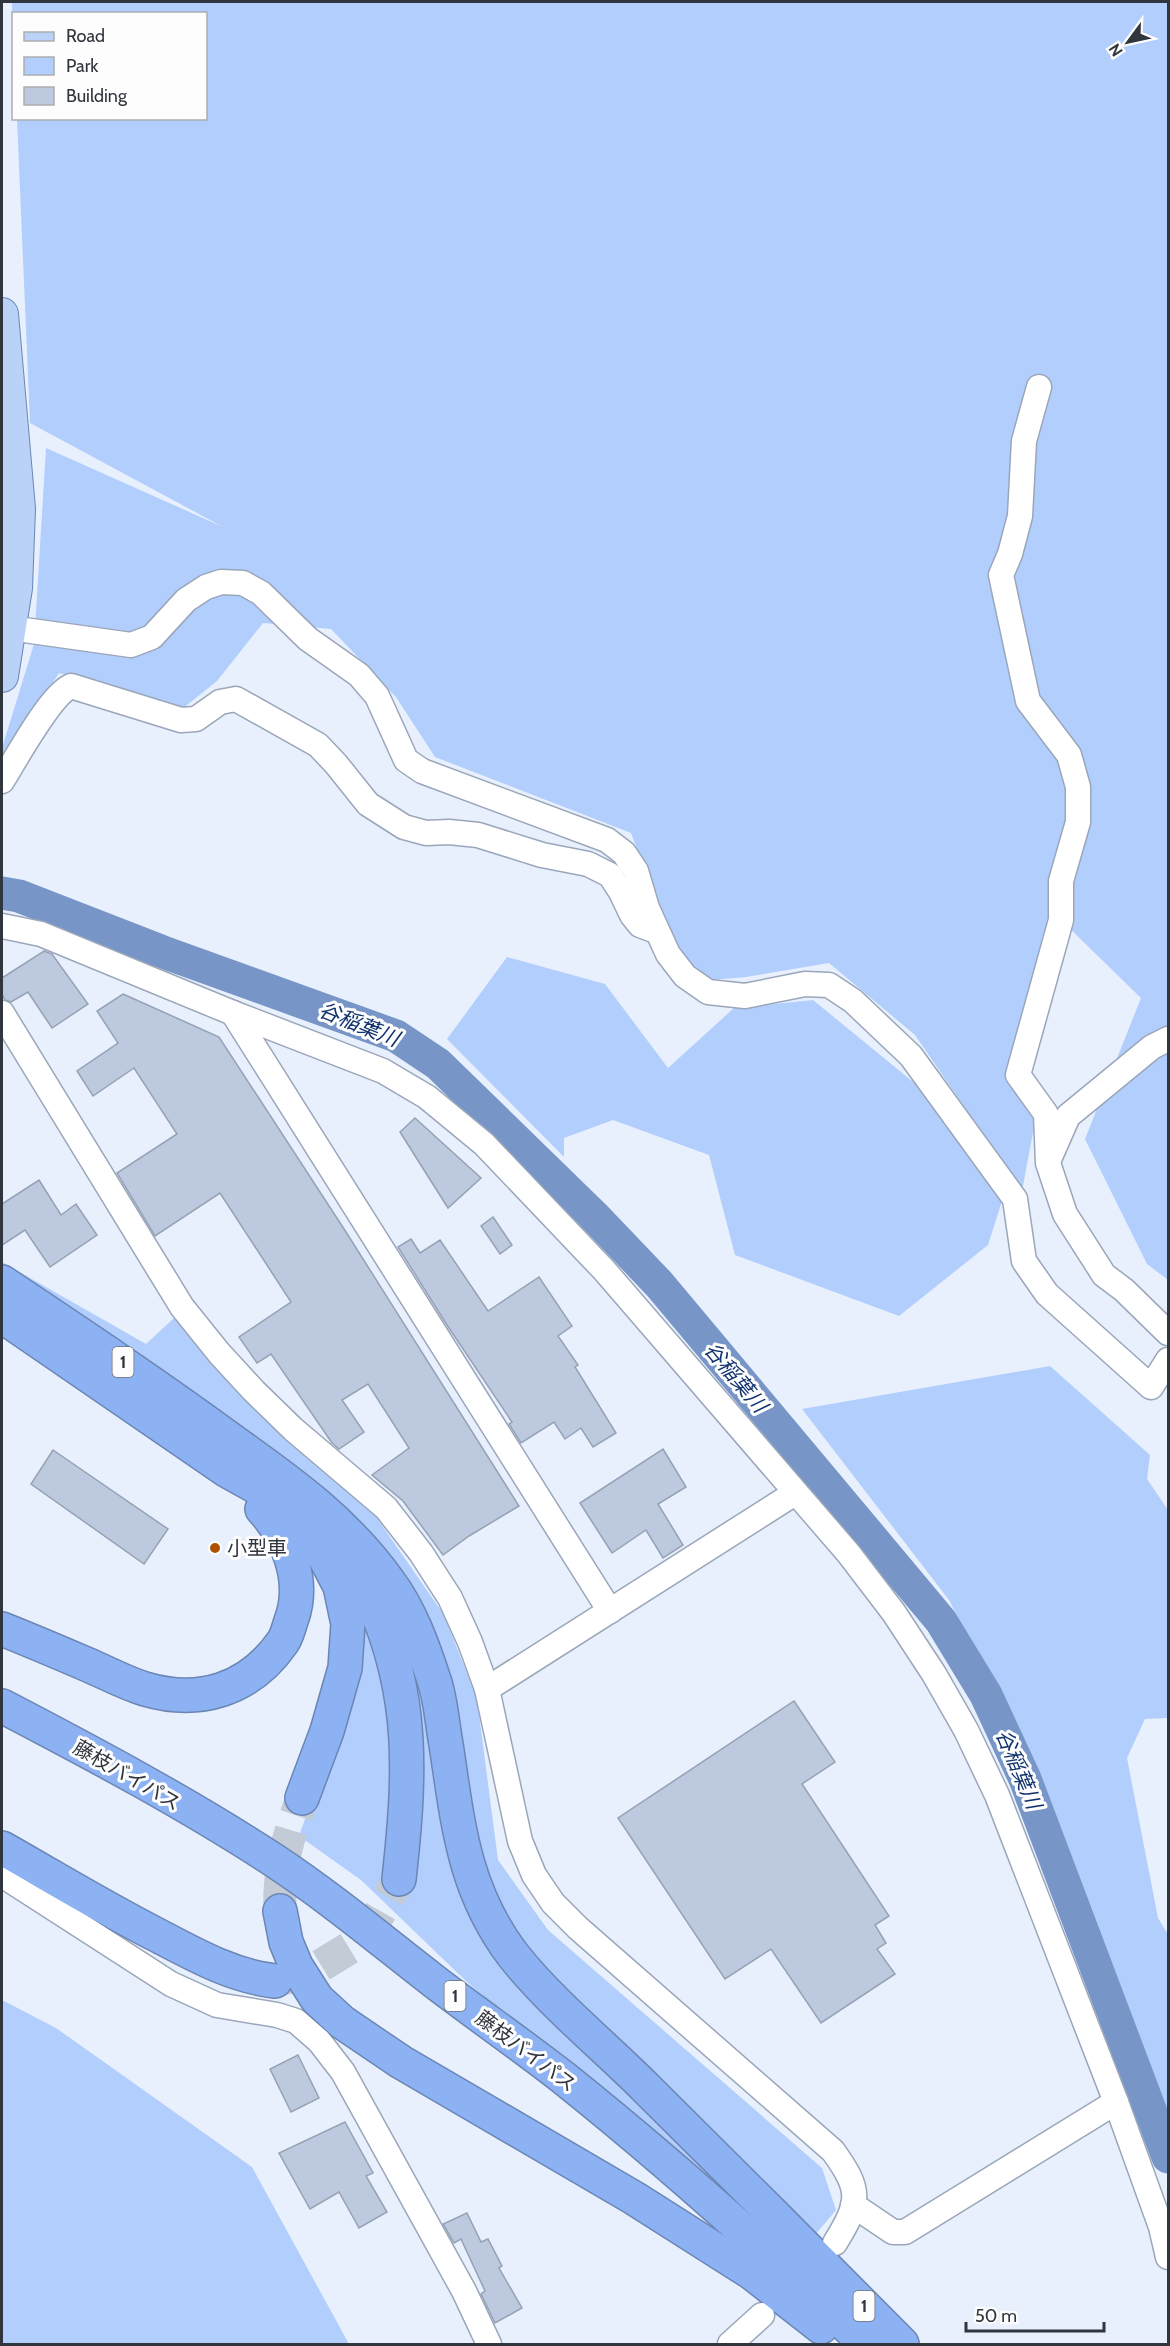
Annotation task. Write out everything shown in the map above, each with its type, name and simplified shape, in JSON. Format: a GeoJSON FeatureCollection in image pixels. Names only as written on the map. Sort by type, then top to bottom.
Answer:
{"type":"FeatureCollection","features":[{"type":"Feature","properties":{"kind":"highway","name":"1"},"geometry":{"type":"LineString","coordinates":[[2,1282],[160,1387],[234,1458],[302,1527],[321,1550],[340,1586],[348,1624],[345,1668],[327,1731],[302,1798]]}},
{"type":"Feature","properties":{"kind":"highway","name":"1"},"geometry":{"type":"LineString","coordinates":[[2,1316],[71,1365],[234,1458],[300,1490],[331,1515],[361,1545],[392,1585],[410,1617],[436,1686],[463,1848],[471,1880],[489,1918],[513,1955],[543,1989],[724,2165],[902,2344]]}},
{"type":"Feature","properties":{"kind":"highway","name":"1"},"geometry":{"type":"LineString","coordinates":[[2,1629],[145,1689],[180,1695],[208,1694],[233,1686],[259,1669],[283,1642],[295,1609],[296,1574],[286,1542],[267,1515],[234,1458]]}},
{"type":"Feature","properties":{"kind":"highway","name":"1"},"geometry":{"type":"LineString","coordinates":[[300,1490],[341,1544],[372,1601],[391,1650],[404,1706],[407,1748],[407,1807],[399,1880]]}},
{"type":"Feature","properties":{"kind":"highway","name":"藤枝バイパス"},"geometry":{"type":"LineString","coordinates":[[2,1706],[110,1764],[220,1828],[275,1861],[329,1899],[564,2078],[785,2267],[866,2344]]}},
{"type":"Feature","properties":{"kind":"highway"},"geometry":{"type":"LineString","coordinates":[[2,1848],[127,1920],[213,1965],[254,1978],[275,1981]]}},
{"type":"Feature","properties":{"kind":"highway","name":"1"},"geometry":{"type":"LineString","coordinates":[[280,1911],[286,1942],[296,1966],[317,1999],[342,2022],[401,2062],[634,2198],[752,2273],[844,2344]]}},
{"type":"Feature","properties":{"kind":"main road"},"geometry":{"type":"LineString","coordinates":[[2,314],[19,509],[16,588],[2,676]]}},
{"type":"Feature","properties":{"kind":"street"},"geometry":{"type":"LineString","coordinates":[[1039,387],[1024,441],[1020,516],[1010,554],[1001,575],[1028,701],[1069,755],[1078,787],[1078,822],[1061,881],[1061,920],[1018,1075],[1046,1114],[1048,1163],[1065,1214],[1104,1275],[1124,1290],[1168,1334]]}},
{"type":"Feature","properties":{"kind":"street"},"geometry":{"type":"LineString","coordinates":[[10,628],[131,645],[152,637],[186,600],[206,587],[221,582],[243,583],[261,593],[308,639],[359,675],[377,696],[406,760],[422,771],[607,840],[624,853],[636,871],[647,908],[668,954],[685,976],[708,992],[745,996],[806,984],[830,985],[853,1001],[911,1056],[1015,1199],[1024,1261],[1047,1294],[1151,1388],[1168,1360]]}},
{"type":"Feature","properties":{"kind":"street"},"geometry":{"type":"LineString","coordinates":[[2,781],[63,689],[71,686],[181,720],[196,719],[220,702],[236,699],[318,745],[368,804],[404,827],[426,833],[449,832],[478,835],[542,855],[588,864],[609,875],[640,925],[658,933]]}},
{"type":"Feature","properties":{"kind":"street"},"geometry":{"type":"LineString","coordinates":[[2,926],[41,934],[233,1013],[383,1071],[427,1097],[484,1144],[604,1270],[849,1554],[894,1613],[934,1674],[966,1730],[996,1795],[1116,2102],[1161,2227],[1168,2257]]}},
{"type":"Feature","properties":{"kind":"street"},"geometry":{"type":"LineString","coordinates":[[2,1012],[189,1316],[219,1353],[293,1429],[386,1508],[421,1553],[450,1598],[471,1642],[487,1689],[520,1841],[534,1875],[553,1903],[578,1928],[833,2151],[850,2176],[855,2196],[853,2205],[849,2221],[835,2242]]}},
{"type":"Feature","properties":{"kind":"street"},"geometry":{"type":"LineString","coordinates":[[233,1013],[610,1611]]}},
{"type":"Feature","properties":{"kind":"street"},"geometry":{"type":"LineString","coordinates":[[1048,1163],[1068,1116],[1152,1047],[1168,1039]]}},
{"type":"Feature","properties":{"kind":"street"},"geometry":{"type":"LineString","coordinates":[[487,1689],[795,1493]]}},
{"type":"Feature","properties":{"kind":"street"},"geometry":{"type":"LineString","coordinates":[[2,1875],[171,1984],[218,2005],[277,2014],[296,2021],[319,2041],[343,2072],[464,2291],[489,2344]]}},
{"type":"Feature","properties":{"kind":"street"},"geometry":{"type":"LineString","coordinates":[[853,2205],[893,2232],[905,2232],[1116,2102]]}},
{"type":"Feature","properties":{"kind":"street"},"geometry":{"type":"LineString","coordinates":[[737,2343],[762,2315]]}},
{"type":"Feature","properties":{"kind":"green space"},"geometry":{"type":"Polygon","coordinates":[[[12,2],[1168,2],[1168,1280],[1147,1264],[1085,1139],[1141,998],[1061,920],[1028,999],[1025,999],[1037,1111],[1022,1191],[915,1035],[829,963],[746,977],[711,980],[678,955],[631,833],[435,757],[396,697],[331,629],[263,623],[217,681],[182,709],[59,673],[2,761],[2,748],[34,644],[46,448],[223,527],[30,423],[17,120],[207,120],[207,12],[12,12],[12,2]]]}},
{"type":"Feature","properties":{"kind":"green space"},"geometry":{"type":"Polygon","coordinates":[[[507,957],[605,984],[668,1068],[734,1008],[813,1000],[923,1090],[1002,1201],[988,1245],[899,1316],[735,1255],[709,1155],[613,1120],[564,1138],[564,1157],[447,1039],[507,957]]]}},
{"type":"Feature","properties":{"kind":"green space"},"geometry":{"type":"Polygon","coordinates":[[[2,1262],[146,1344],[174,1318],[298,1450],[372,1511],[444,1615],[477,1699],[498,1860],[548,1930],[822,2168],[836,2210],[815,2235],[513,1938],[476,1863],[417,1612],[2,1274],[2,1262]]]}},
{"type":"Feature","properties":{"kind":"green space"},"geometry":{"type":"Polygon","coordinates":[[[1050,1366],[1150,1455],[1147,1479],[1168,1510],[1168,1718],[1145,1719],[1127,1758],[1158,1918],[1168,1934],[1168,2116],[1034,1767],[949,1600],[802,1409],[1050,1366]]]}},
{"type":"Feature","properties":{"kind":"green space"},"geometry":{"type":"Polygon","coordinates":[[[349,1592],[380,1636],[406,1883],[377,1600],[418,1652],[460,1875],[764,2215],[766,2234],[468,1983],[361,1880],[299,1836],[341,1716],[349,1592]]]}},
{"type":"Feature","properties":{"kind":"green space"},"geometry":{"type":"Polygon","coordinates":[[[2,2000],[56,2028],[252,2167],[349,2344],[2,2344],[2,2000]]]}},
{"type":"Feature","properties":{"kind":"building"},"geometry":{"type":"Polygon","coordinates":[[[44,951],[52,954],[88,1004],[52,1028],[28,992],[11,1002],[5,1000],[2,994],[2,978],[44,951]]]}},
{"type":"Feature","properties":{"kind":"building"},"geometry":{"type":"Polygon","coordinates":[[[123,994],[219,1037],[346,1232],[519,1506],[469,1536],[443,1555],[403,1501],[372,1475],[409,1448],[368,1384],[342,1400],[364,1432],[339,1449],[332,1443],[271,1354],[257,1363],[239,1337],[291,1302],[220,1193],[155,1236],[117,1173],[177,1134],[134,1068],[93,1096],[77,1071],[118,1043],[97,1011],[123,994]]]}},
{"type":"Feature","properties":{"kind":"building"},"geometry":{"type":"Polygon","coordinates":[[[415,1118],[481,1178],[448,1208],[400,1132],[415,1118]]]}},
{"type":"Feature","properties":{"kind":"building"},"geometry":{"type":"Polygon","coordinates":[[[39,1180],[61,1215],[76,1204],[97,1235],[50,1267],[25,1230],[2,1245],[2,1204],[39,1180]]]}},
{"type":"Feature","properties":{"kind":"building"},"geometry":{"type":"Polygon","coordinates":[[[493,1217],[512,1245],[500,1254],[481,1226],[493,1217]]]}},
{"type":"Feature","properties":{"kind":"building"},"geometry":{"type":"Polygon","coordinates":[[[411,1239],[420,1253],[440,1240],[488,1311],[539,1277],[572,1326],[558,1336],[578,1365],[575,1367],[616,1433],[593,1447],[581,1428],[565,1439],[554,1422],[521,1443],[509,1424],[512,1422],[398,1247],[411,1239]]]}},
{"type":"Feature","properties":{"kind":"building"},"geometry":{"type":"Polygon","coordinates":[[[663,1449],[686,1487],[658,1504],[683,1545],[663,1558],[646,1530],[612,1553],[580,1503],[663,1449]]]}},
{"type":"Feature","properties":{"kind":"building"},"geometry":{"type":"Polygon","coordinates":[[[53,1450],[168,1529],[144,1564],[31,1484],[53,1450]]]}},
{"type":"Feature","properties":{"kind":"building"},"geometry":{"type":"Polygon","coordinates":[[[794,1701],[835,1762],[802,1784],[889,1916],[875,1925],[886,1943],[877,1949],[895,1974],[821,2023],[771,1949],[725,1979],[618,1818],[794,1701]]]}},
{"type":"Feature","properties":{"kind":"building"},"geometry":{"type":"Polygon","coordinates":[[[298,2055],[319,2098],[291,2112],[270,2069],[298,2055]]]}},
{"type":"Feature","properties":{"kind":"building"},"geometry":{"type":"Polygon","coordinates":[[[345,2122],[373,2173],[366,2176],[387,2212],[359,2228],[339,2192],[310,2209],[279,2153],[345,2122]]]}},
{"type":"Feature","properties":{"kind":"building"},"geometry":{"type":"Polygon","coordinates":[[[467,2213],[481,2242],[488,2239],[502,2266],[499,2268],[522,2308],[495,2323],[481,2294],[485,2291],[461,2239],[454,2243],[443,2224],[467,2213]]]}},
{"type":"Feature","properties":{"kind":"waterway","name":"谷稲葉川"},"geometry":{"type":"LineString","coordinates":[[2,893],[19,896],[163,952],[396,1036],[438,1064],[593,1215],[659,1284],[941,1621],[986,1695],[1025,1779],[1168,2157]]}},
{"type":"Feature","properties":{"kind":"tunnel"},"geometry":{"type":"LineString","coordinates":[[280,1911],[285,1854],[302,1798]]}},
{"type":"Feature","properties":{"kind":"tunnel"},"geometry":{"type":"LineString","coordinates":[[275,1981],[312,1971],[351,1947],[372,1926],[399,1879]]}},
{"type":"Feature","properties":{"kind":"place","name":"小型車"},"geometry":{"type":"Point","coordinates":[215,1548]}}]}
